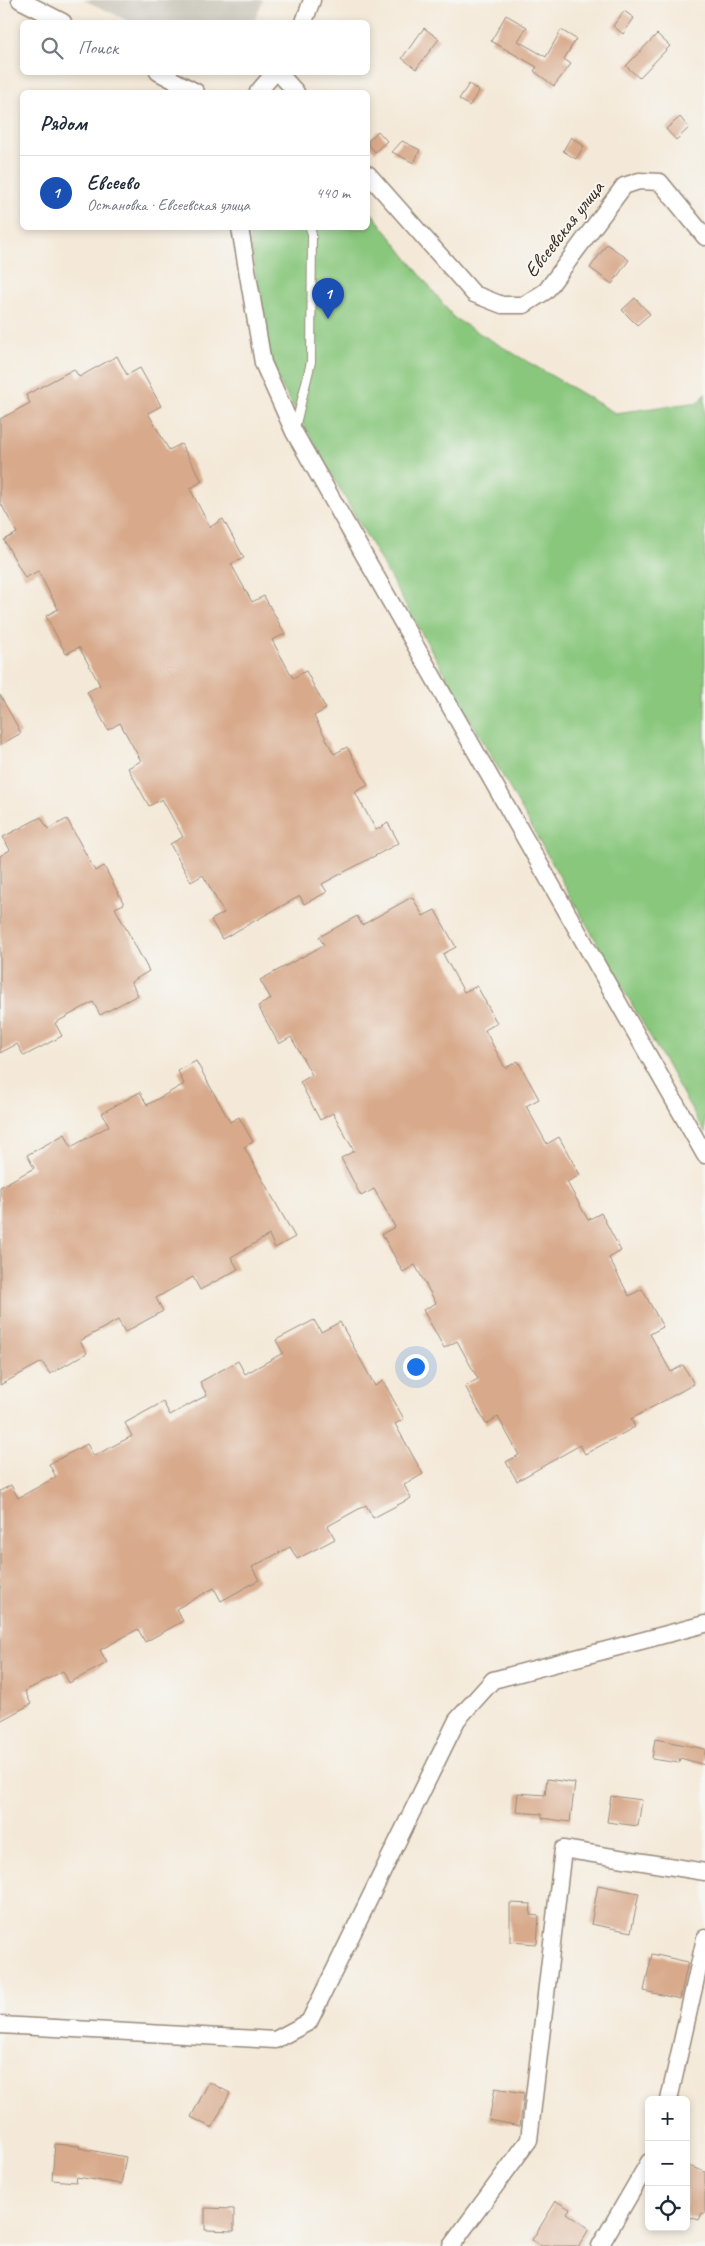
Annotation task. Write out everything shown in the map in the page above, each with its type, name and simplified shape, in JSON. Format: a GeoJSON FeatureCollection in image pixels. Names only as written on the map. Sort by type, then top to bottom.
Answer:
{"type":"FeatureCollection","features":[{"type":"Feature","properties":{"kind":"street"},"geometry":{"type":"LineString","coordinates":[[20,0],[59,20]]}},
{"type":"Feature","properties":{"kind":"street"},"geometry":{"type":"LineString","coordinates":[[305,20],[312,0]]}},
{"type":"Feature","properties":{"kind":"street"},"geometry":{"type":"LineString","coordinates":[[164,75],[192,90]]}},
{"type":"Feature","properties":{"kind":"street"},"geometry":{"type":"LineString","coordinates":[[260,90],[274,75]]}},
{"type":"Feature","properties":{"kind":"street"},"geometry":{"type":"LineString","coordinates":[[280,75],[294,90]]}},
{"type":"Feature","properties":{"kind":"street","name":"Евсеевская улица"},"geometry":{"type":"LineString","coordinates":[[370,176],[474,294],[502,305],[524,305],[546,291],[624,186],[639,181],[660,182],[705,237]]}},
{"type":"Feature","properties":{"kind":"street"},"geometry":{"type":"LineString","coordinates":[[240,230],[263,363],[294,432],[705,1155]]}},
{"type":"Feature","properties":{"kind":"street"},"geometry":{"type":"LineString","coordinates":[[0,2025],[276,2040],[309,2022],[457,1720],[493,1680],[705,1624]]}},
{"type":"Feature","properties":{"kind":"street"},"geometry":{"type":"LineString","coordinates":[[451,2246],[528,2140],[563,1848],[705,1872]]}},
{"type":"Feature","properties":{"kind":"street"},"geometry":{"type":"LineString","coordinates":[[669,2096],[705,1938]]}},
{"type":"Feature","properties":{"kind":"street"},"geometry":{"type":"LineString","coordinates":[[600,2246],[645,2169]]}},
{"type":"Feature","properties":{"kind":"lane"},"geometry":{"type":"LineString","coordinates":[[294,432],[311,362],[311,230]]}},
{"type":"Feature","properties":{"kind":"shaded area"},"geometry":{"type":"Polygon","coordinates":[[[84,0],[263,0],[255,20],[127,20],[84,0]]]}},
{"type":"Feature","properties":{"kind":"green space"},"geometry":{"type":"Polygon","coordinates":[[[370,211],[454,318],[615,413],[699,402],[705,393],[705,1133],[272,369],[248,230],[370,230],[370,211]]]}},
{"type":"Feature","properties":{"kind":"building"},"geometry":{"type":"Polygon","coordinates":[[[624,11],[634,18],[623,34],[613,26],[624,11]]]}},
{"type":"Feature","properties":{"kind":"building"},"geometry":{"type":"Polygon","coordinates":[[[506,15],[527,27],[518,41],[546,57],[561,30],[576,39],[564,59],[571,64],[554,86],[534,71],[537,67],[491,41],[506,15]]]}},
{"type":"Feature","properties":{"kind":"building"},"geometry":{"type":"Polygon","coordinates":[[[424,28],[439,39],[416,69],[402,58],[424,28]]]}},
{"type":"Feature","properties":{"kind":"building"},"geometry":{"type":"Polygon","coordinates":[[[657,34],[670,46],[639,78],[626,66],[657,34]]]}},
{"type":"Feature","properties":{"kind":"building"},"geometry":{"type":"Polygon","coordinates":[[[469,84],[479,91],[469,106],[459,99],[469,84]]]}},
{"type":"Feature","properties":{"kind":"building"},"geometry":{"type":"Polygon","coordinates":[[[680,117],[689,128],[676,140],[666,129],[680,117]]]}},
{"type":"Feature","properties":{"kind":"building"},"geometry":{"type":"Polygon","coordinates":[[[378,131],[387,141],[375,152],[370,146],[370,139],[378,131]]]}},
{"type":"Feature","properties":{"kind":"building"},"geometry":{"type":"Polygon","coordinates":[[[571,137],[584,146],[576,159],[563,151],[571,137]]]}},
{"type":"Feature","properties":{"kind":"building"},"geometry":{"type":"Polygon","coordinates":[[[402,141],[420,150],[414,163],[392,152],[402,141]]]}},
{"type":"Feature","properties":{"kind":"building"},"geometry":{"type":"Polygon","coordinates":[[[607,244],[629,260],[612,284],[590,268],[607,244]]]}},
{"type":"Feature","properties":{"kind":"building"},"geometry":{"type":"Polygon","coordinates":[[[635,298],[650,314],[637,325],[622,310],[635,298]]]}},
{"type":"Feature","properties":{"kind":"building"},"geometry":{"type":"Polygon","coordinates":[[[117,356],[127,375],[140,368],[161,406],[148,413],[169,450],[181,444],[202,481],[190,489],[210,527],[223,519],[244,558],[231,564],[252,602],[264,596],[285,634],[272,640],[293,678],[306,671],[326,709],[314,716],[334,754],[347,747],[368,785],[355,792],[376,830],[388,823],[399,843],[322,884],[327,892],[304,904],[300,896],[222,939],[211,920],[224,913],[203,875],[191,882],[170,844],[183,837],[162,799],[149,806],[128,768],[141,761],[120,723],[108,730],[87,692],[100,685],[79,647],[66,654],[46,616],[58,609],[38,571],[25,578],[4,540],[17,533],[0,502],[0,419],[30,403],[26,395],[74,369],[79,377],[117,356]]]}},
{"type":"Feature","properties":{"kind":"building"},"geometry":{"type":"Polygon","coordinates":[[[0,695],[21,733],[0,745],[0,695]]]}},
{"type":"Feature","properties":{"kind":"building"},"geometry":{"type":"Polygon","coordinates":[[[41,817],[48,829],[67,819],[95,871],[104,866],[124,904],[115,908],[149,971],[131,982],[138,995],[100,1015],[93,1002],[55,1023],[62,1036],[24,1056],[17,1044],[0,1053],[0,856],[10,850],[3,837],[41,817]]]}},
{"type":"Feature","properties":{"kind":"building"},"geometry":{"type":"Polygon","coordinates":[[[412,897],[423,916],[435,910],[456,947],[443,954],[464,992],[477,986],[497,1023],[485,1030],[505,1068],[518,1061],[539,1099],[526,1106],[547,1144],[559,1137],[580,1175],[567,1182],[588,1220],[601,1213],[621,1251],[609,1258],[629,1296],[642,1289],[663,1327],[650,1334],[671,1372],[683,1365],[694,1384],[631,1419],[635,1427],[585,1454],[580,1445],[517,1481],[506,1462],[519,1455],[498,1417],[486,1424],[465,1386],[478,1379],[457,1341],[444,1348],[423,1310],[436,1303],[415,1265],[403,1272],[382,1234],[395,1227],[374,1189],[361,1196],[341,1158],[354,1151],[333,1113],[320,1120],[300,1082],[312,1075],[291,1037],[279,1044],[258,1006],[271,999],[260,980],[324,945],[319,937],[357,916],[362,925],[412,897]]]}},
{"type":"Feature","properties":{"kind":"building"},"geometry":{"type":"Polygon","coordinates":[[[196,1061],[230,1122],[239,1117],[253,1142],[244,1147],[295,1237],[275,1248],[269,1235],[231,1257],[238,1269],[200,1290],[193,1277],[156,1298],[163,1311],[125,1332],[118,1320],[80,1341],[87,1353],[50,1374],[42,1362],[0,1385],[0,1187],[34,1168],[27,1155],[65,1134],[71,1147],[109,1126],[102,1113],[140,1092],[147,1105],[184,1084],[178,1071],[196,1061]]]}},
{"type":"Feature","properties":{"kind":"building"},"geometry":{"type":"Polygon","coordinates":[[[314,1320],[321,1332],[340,1322],[375,1386],[383,1381],[404,1419],[395,1424],[423,1474],[404,1485],[411,1498],[373,1518],[366,1505],[328,1526],[335,1539],[297,1559],[290,1547],[252,1567],[259,1580],[221,1601],[214,1588],[176,1609],[183,1621],[145,1642],[138,1629],[100,1650],[107,1663],[69,1683],[63,1671],[25,1691],[31,1704],[0,1721],[0,1491],[11,1485],[18,1498],[56,1477],[49,1464],[87,1444],[94,1456],[132,1436],[125,1423],[163,1402],[170,1415],[207,1395],[200,1382],[238,1361],[245,1374],[283,1353],[276,1340],[314,1320]]]}},
{"type":"Feature","properties":{"kind":"building"},"geometry":{"type":"Polygon","coordinates":[[[655,1739],[705,1749],[705,1765],[680,1758],[679,1763],[652,1759],[655,1739]]]}},
{"type":"Feature","properties":{"kind":"building"},"geometry":{"type":"Polygon","coordinates":[[[547,1779],[575,1783],[570,1822],[542,1818],[542,1814],[516,1812],[518,1793],[545,1795],[547,1779]]]}},
{"type":"Feature","properties":{"kind":"building"},"geometry":{"type":"Polygon","coordinates":[[[611,1796],[642,1800],[638,1826],[607,1822],[611,1796]]]}},
{"type":"Feature","properties":{"kind":"building"},"geometry":{"type":"Polygon","coordinates":[[[598,1885],[639,1893],[631,1932],[591,1924],[598,1885]]]}},
{"type":"Feature","properties":{"kind":"building"},"geometry":{"type":"Polygon","coordinates":[[[510,1903],[531,1904],[530,1915],[539,1916],[537,1944],[510,1942],[510,1903]]]}},
{"type":"Feature","properties":{"kind":"building"},"geometry":{"type":"Polygon","coordinates":[[[652,1954],[688,1962],[680,1999],[644,1991],[652,1954]]]}},
{"type":"Feature","properties":{"kind":"building"},"geometry":{"type":"Polygon","coordinates":[[[209,2082],[230,2093],[212,2128],[191,2117],[209,2082]]]}},
{"type":"Feature","properties":{"kind":"building"},"geometry":{"type":"Polygon","coordinates":[[[495,2088],[524,2093],[520,2126],[489,2120],[495,2088]]]}},
{"type":"Feature","properties":{"kind":"building"},"geometry":{"type":"Polygon","coordinates":[[[55,2144],[80,2146],[79,2148],[126,2157],[121,2184],[77,2177],[76,2182],[52,2180],[55,2144]]]}},
{"type":"Feature","properties":{"kind":"building"},"geometry":{"type":"Polygon","coordinates":[[[690,2166],[705,2172],[705,2214],[702,2213],[699,2220],[690,2217],[690,2166]]]}},
{"type":"Feature","properties":{"kind":"building"},"geometry":{"type":"Polygon","coordinates":[[[556,2201],[570,2209],[567,2213],[589,2229],[579,2246],[541,2246],[532,2240],[556,2201]]]}},
{"type":"Feature","properties":{"kind":"building"},"geometry":{"type":"Polygon","coordinates":[[[205,2208],[234,2209],[234,2231],[205,2230],[205,2208]]]}},
{"type":"Feature","properties":{"kind":"place","name":"Евсеево"},"geometry":{"type":"Point","coordinates":[328,319]}}]}
